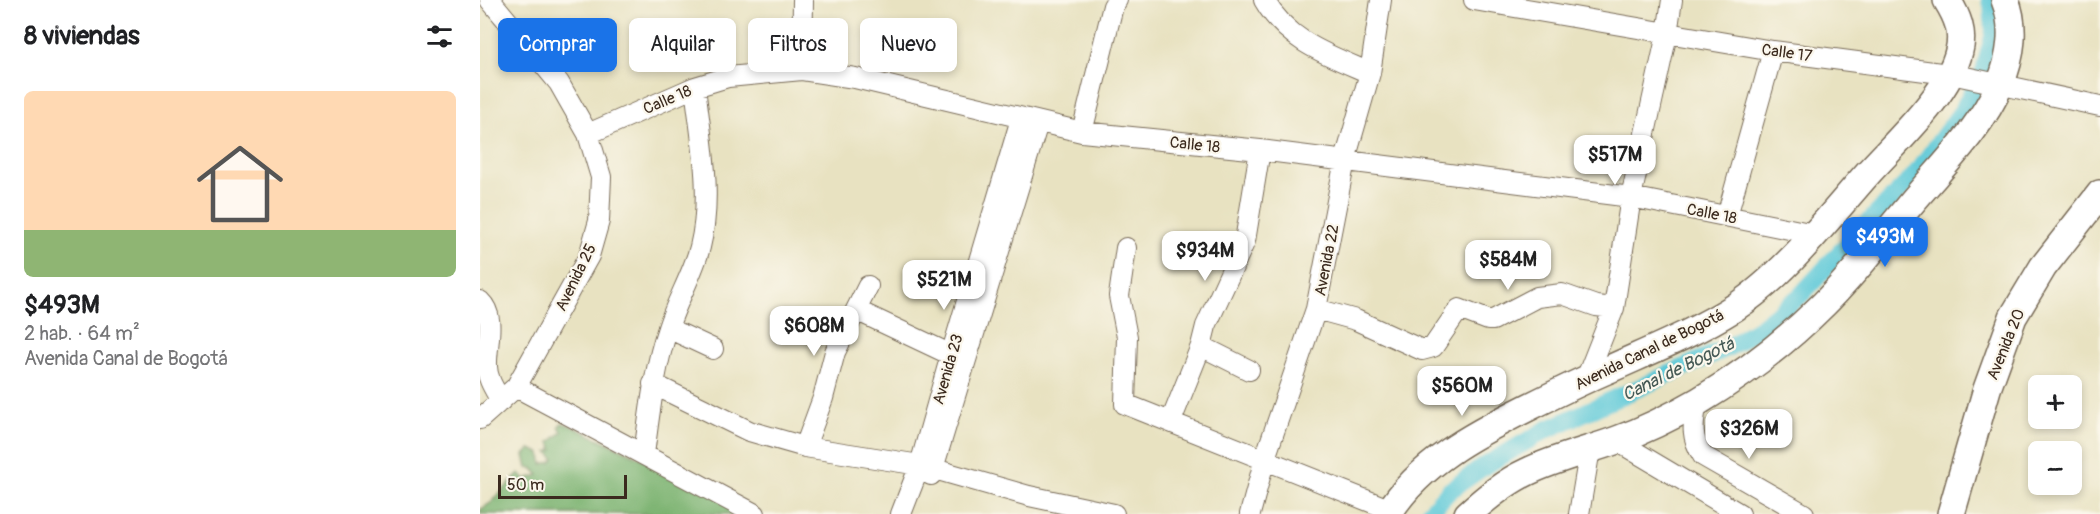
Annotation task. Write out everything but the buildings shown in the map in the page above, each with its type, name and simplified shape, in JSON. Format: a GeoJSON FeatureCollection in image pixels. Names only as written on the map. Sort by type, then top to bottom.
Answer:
{"type":"FeatureCollection","features":[{"type":"Feature","properties":{"kind":"main road","name":"Avenida Canal de Bogotá"},"geometry":{"type":"LineString","coordinates":[[1389,512],[1427,470],[1461,443],[1486,428],[1586,379],[1685,335],[1736,306],[1778,271],[1923,112],[1953,74],[1959,52],[1961,31],[1947,0]]}},
{"type":"Feature","properties":{"kind":"main road"},"geometry":{"type":"LineString","coordinates":[[1468,514],[1499,489],[1526,472],[1617,441],[1697,402],[1755,364],[1825,303],[1970,134],[1991,102],[1995,83],[2007,62],[2011,38],[2010,15],[2005,0]]}},
{"type":"Feature","properties":{"kind":"main road","name":"Avenida 20"},"geometry":{"type":"LineString","coordinates":[[1951,514],[1987,389],[2013,317],[2043,267],[2100,194]]}},
{"type":"Feature","properties":{"kind":"street","name":"Avenida 25"},"geometry":{"type":"LineString","coordinates":[[480,419],[516,387],[589,256],[599,221],[601,177],[588,134],[559,83],[490,0]]}},
{"type":"Feature","properties":{"kind":"street"},"geometry":{"type":"LineString","coordinates":[[803,0],[803,18]]}},
{"type":"Feature","properties":{"kind":"street"},"geometry":{"type":"LineString","coordinates":[[1082,132],[1113,6],[1117,0]]}},
{"type":"Feature","properties":{"kind":"street"},"geometry":{"type":"LineString","coordinates":[[1264,0],[1287,29],[1313,49],[1370,73]]}},
{"type":"Feature","properties":{"kind":"street","name":"Avenida 22"},"geometry":{"type":"LineString","coordinates":[[1250,514],[1265,458],[1316,309],[1345,160],[1370,73],[1381,0]]}},
{"type":"Feature","properties":{"kind":"street","name":"Calle 17"},"geometry":{"type":"LineString","coordinates":[[1474,0],[1773,51],[1953,74],[2100,106]]}},
{"type":"Feature","properties":{"kind":"street"},"geometry":{"type":"LineString","coordinates":[[1586,379],[1614,308],[1632,197],[1667,34],[1672,0]]}},
{"type":"Feature","properties":{"kind":"street"},"geometry":{"type":"LineString","coordinates":[[1727,216],[1773,51]]}},
{"type":"Feature","properties":{"kind":"street","name":"Calle 18"},"geometry":{"type":"LineString","coordinates":[[588,134],[695,87],[728,77],[781,72]]}},
{"type":"Feature","properties":{"kind":"street","name":"Calle 18"},"geometry":{"type":"LineString","coordinates":[[815,72],[855,78],[1082,132],[1345,160],[1632,197],[1814,234]]}},
{"type":"Feature","properties":{"kind":"street"},"geometry":{"type":"LineString","coordinates":[[644,454],[653,384],[668,328],[700,247],[705,209],[705,169],[695,87]]}},
{"type":"Feature","properties":{"kind":"street","name":"Avenida 23"},"geometry":{"type":"LineString","coordinates":[[916,514],[958,358],[1029,121]]}},
{"type":"Feature","properties":{"kind":"street"},"geometry":{"type":"LineString","coordinates":[[1171,421],[1201,346],[1206,326],[1245,241],[1260,150]]}},
{"type":"Feature","properties":{"kind":"street"},"geometry":{"type":"LineString","coordinates":[[1126,248],[1119,296],[1127,336],[1125,404],[1265,458],[1389,512]]}},
{"type":"Feature","properties":{"kind":"street"},"geometry":{"type":"LineString","coordinates":[[805,447],[823,398],[835,352],[868,286]]}},
{"type":"Feature","properties":{"kind":"street"},"geometry":{"type":"LineString","coordinates":[[1316,309],[1356,320],[1422,350],[1433,347],[1459,309],[1493,320],[1537,297],[1562,294],[1596,306],[1614,308]]}},
{"type":"Feature","properties":{"kind":"street"},"geometry":{"type":"LineString","coordinates":[[480,301],[489,317],[487,367],[490,381],[501,401]]}},
{"type":"Feature","properties":{"kind":"street"},"geometry":{"type":"LineString","coordinates":[[856,310],[958,358]]}},
{"type":"Feature","properties":{"kind":"street"},"geometry":{"type":"LineString","coordinates":[[668,328],[713,349]]}},
{"type":"Feature","properties":{"kind":"street"},"geometry":{"type":"LineString","coordinates":[[1201,346],[1249,370]]}},
{"type":"Feature","properties":{"kind":"street"},"geometry":{"type":"LineString","coordinates":[[653,384],[749,430],[805,447],[927,467],[1029,496],[1114,514]]}},
{"type":"Feature","properties":{"kind":"street"},"geometry":{"type":"LineString","coordinates":[[516,387],[755,514]]}},
{"type":"Feature","properties":{"kind":"street"},"geometry":{"type":"LineString","coordinates":[[1697,402],[1692,428],[1696,445],[1703,456],[1804,514]]}},
{"type":"Feature","properties":{"kind":"street"},"geometry":{"type":"LineString","coordinates":[[1617,441],[1740,514]]}},
{"type":"Feature","properties":{"kind":"street"},"geometry":{"type":"LineString","coordinates":[[1578,514],[1590,449]]}},
{"type":"Feature","properties":{"kind":"street","name":"Avenida 23"},"geometry":{"type":"LineString","coordinates":[[902,514],[927,467]]}},
{"type":"Feature","properties":{"kind":"green space"},"geometry":{"type":"Polygon","coordinates":[[[562,423],[762,514],[480,514],[480,510],[492,502],[519,473],[525,479],[539,475],[532,468],[527,468],[524,455],[530,449],[540,453],[542,464],[551,462],[554,458],[548,452],[553,450],[550,442],[562,432],[559,426],[562,423]]]}},
{"type":"Feature","properties":{"kind":"waterway","name":"Canal de Bogotá"},"geometry":{"type":"LineString","coordinates":[[1428,514],[1449,491],[1486,465],[1546,430],[1729,347],[1761,327],[1800,296],[1915,175],[1962,111],[1984,71],[1994,33],[1990,0]]}}]}
